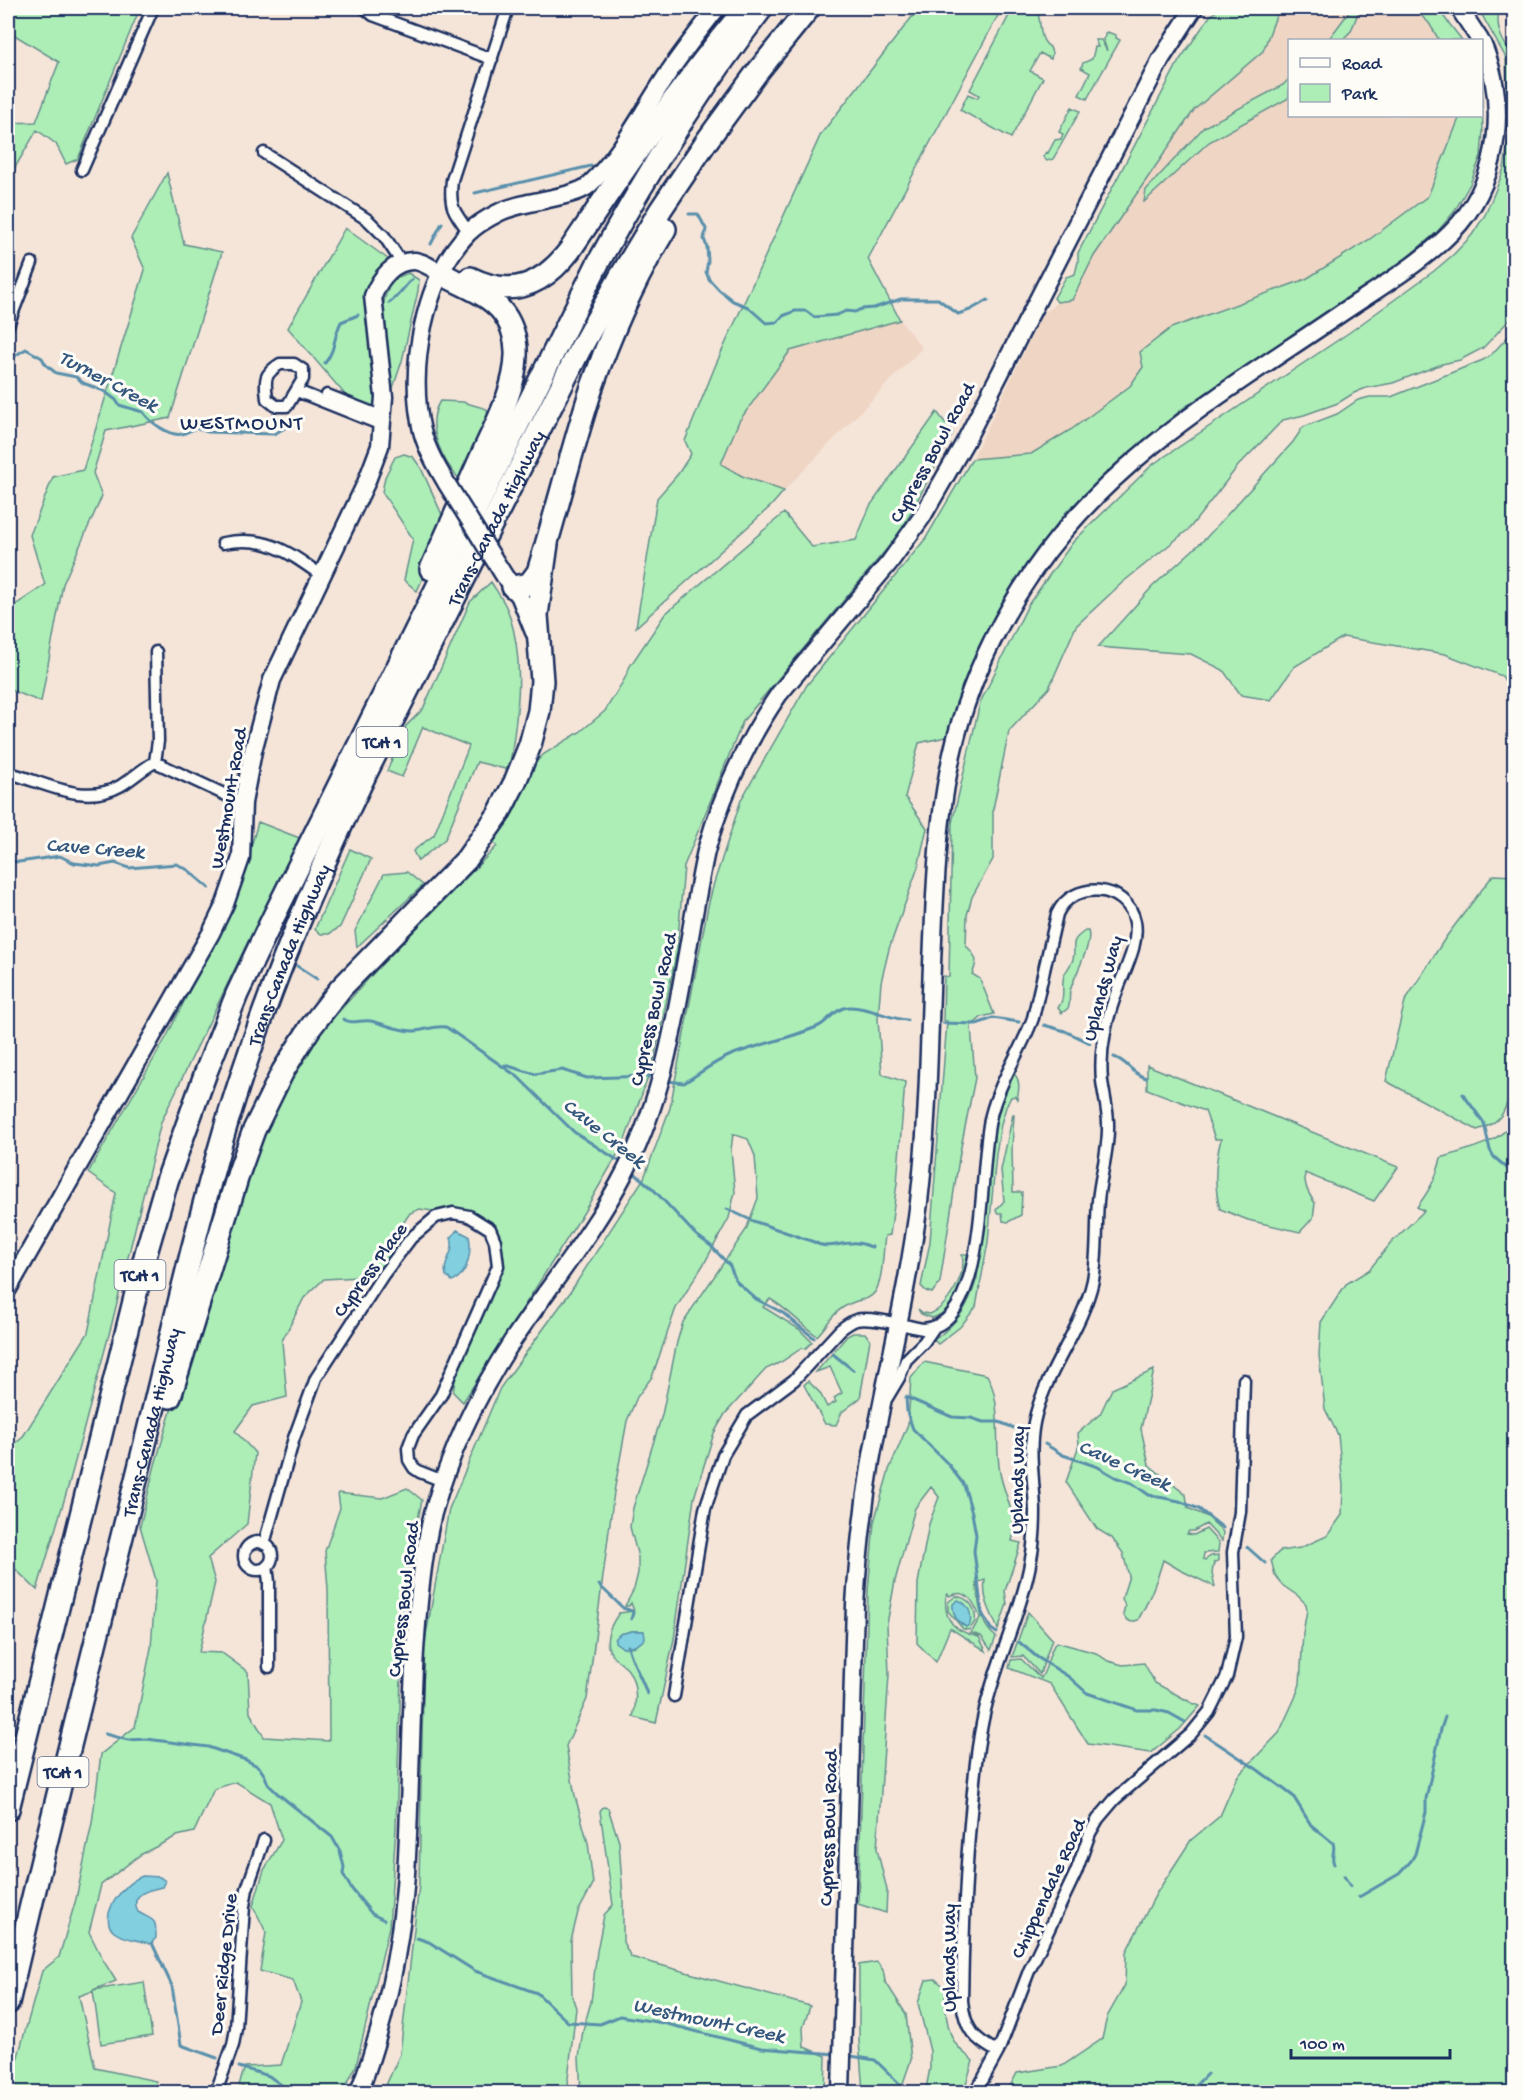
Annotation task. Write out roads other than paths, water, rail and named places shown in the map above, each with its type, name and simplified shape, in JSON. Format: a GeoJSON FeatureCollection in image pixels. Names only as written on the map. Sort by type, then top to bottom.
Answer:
{"type":"FeatureCollection","features":[{"type":"Feature","properties":{"kind":"highway"},"geometry":{"type":"LineString","coordinates":[[441,273],[458,272],[479,282],[504,288],[531,284],[553,270],[570,250],[666,108],[746,8]]}},
{"type":"Feature","properties":{"kind":"highway","name":"Trans-Canada Highway"},"geometry":{"type":"LineString","coordinates":[[8,1809],[136,1290],[167,1180],[237,994],[574,310],[618,227],[681,122],[762,8]]}},
{"type":"Feature","properties":{"kind":"highway"},"geometry":{"type":"LineString","coordinates":[[509,582],[529,584],[534,579],[547,543],[593,386],[626,301],[684,197],[806,11]]}},
{"type":"Feature","properties":{"kind":"highway","name":"Trans-Canada Highway"},"geometry":{"type":"LineString","coordinates":[[8,2003],[198,1228],[228,1120],[281,966],[329,852],[365,775],[560,388],[619,279],[661,209],[706,142],[806,11]]}},
{"type":"Feature","properties":{"kind":"highway"},"geometry":{"type":"LineString","coordinates":[[348,767],[400,640],[495,428],[515,371],[516,343],[513,330],[501,309],[482,295],[441,273]]}},
{"type":"Feature","properties":{"kind":"highway"},"geometry":{"type":"LineString","coordinates":[[121,1541],[160,1431],[239,1172],[254,1130],[272,1091],[310,1028],[341,988],[440,889],[478,845],[507,800],[532,739],[541,695],[537,615],[547,543]]}},
{"type":"Feature","properties":{"kind":"street"},"geometry":{"type":"LineString","coordinates":[[82,170],[153,8]]}},
{"type":"Feature","properties":{"kind":"street"},"geometry":{"type":"LineString","coordinates":[[364,8],[373,15],[492,59]]}},
{"type":"Feature","properties":{"kind":"street"},"geometry":{"type":"LineString","coordinates":[[469,232],[455,213],[450,199],[452,180],[508,8]]}},
{"type":"Feature","properties":{"kind":"street"},"geometry":{"type":"LineString","coordinates":[[540,665],[530,619],[433,460],[422,431],[416,392],[418,353],[425,318],[441,273],[469,232],[507,208],[584,189],[590,184],[619,152],[673,66],[717,8]]}},
{"type":"Feature","properties":{"kind":"street","name":"Cypress Bowl Road"},"geometry":{"type":"LineString","coordinates":[[359,2092],[373,2055],[401,1926],[406,1871],[417,1612],[426,1544],[443,1481],[455,1448],[494,1370],[598,1218],[628,1166],[640,1139],[667,1051],[706,851],[736,768],[763,717],[779,694],[889,563],[922,517],[964,442],[1161,59],[1194,8]]}},
{"type":"Feature","properties":{"kind":"street","name":"Cypress Bowl Road"},"geometry":{"type":"LineString","coordinates":[[1459,8],[1479,39]]}},
{"type":"Feature","properties":{"kind":"street","name":"Cypress Bowl Road"},"geometry":{"type":"LineString","coordinates":[[841,2092],[855,1605],[864,1505],[914,1236],[922,1170],[934,899],[941,822],[949,773],[965,708],[994,638],[1022,589],[1053,544],[1096,495],[1130,462],[1190,416],[1418,260],[1461,222],[1483,183],[1496,137],[1496,90],[1483,47]]}},
{"type":"Feature","properties":{"kind":"street"},"geometry":{"type":"LineString","coordinates":[[264,153],[368,220],[384,236],[402,263],[416,261],[441,273]]}},
{"type":"Feature","properties":{"kind":"street"},"geometry":{"type":"LineString","coordinates":[[8,325],[32,263]]}},
{"type":"Feature","properties":{"kind":"street","name":"Westmount Road"},"geometry":{"type":"LineString","coordinates":[[8,1289],[159,1027],[216,923],[235,878],[241,858],[243,803],[253,751],[272,680],[366,483],[380,446],[384,397],[373,296],[382,278],[402,263]]}},
{"type":"Feature","properties":{"kind":"street"},"geometry":{"type":"LineString","coordinates":[[299,388],[382,421]]}},
{"type":"Feature","properties":{"kind":"street"},"geometry":{"type":"LineString","coordinates":[[223,543],[239,540],[264,542],[291,554],[321,575]]}},
{"type":"Feature","properties":{"kind":"street"},"geometry":{"type":"LineString","coordinates":[[16,774],[64,790],[91,795],[119,786],[155,762],[158,741],[156,652]]}},
{"type":"Feature","properties":{"kind":"street"},"geometry":{"type":"LineString","coordinates":[[155,762],[243,803]]}},
{"type":"Feature","properties":{"kind":"street","name":"Uplands Way"},"geometry":{"type":"LineString","coordinates":[[882,1406],[899,1378],[906,1360],[933,1329],[946,1321],[954,1311],[961,1302],[970,1279],[978,1237],[988,1126],[1003,1080],[1029,1031],[1057,914],[1061,906],[1076,894],[1093,889],[1109,892],[1129,908],[1136,924],[1131,954],[1112,1004],[1103,1039],[1102,1081],[1108,1132],[1098,1200],[1093,1280],[1086,1301],[1046,1386],[1036,1415],[1031,1458],[1035,1510],[1035,1534],[1031,1559],[1023,1594],[1000,1656],[985,1711],[974,1776],[967,1859],[962,2001],[971,2032],[983,2044],[998,2052]]}},
{"type":"Feature","properties":{"kind":"street","name":"Cypress Place"},"geometry":{"type":"LineString","coordinates":[[269,1667],[267,1566],[272,1555],[264,1544],[294,1438],[316,1378],[383,1275],[411,1238],[436,1217],[458,1213],[490,1229],[495,1241],[498,1266],[441,1395],[413,1435],[408,1448],[409,1460],[414,1468],[443,1481]]}},
{"type":"Feature","properties":{"kind":"street"},"geometry":{"type":"LineString","coordinates":[[674,1696],[705,1509],[723,1455],[747,1415],[794,1380],[848,1324],[860,1320],[933,1329]]}},
{"type":"Feature","properties":{"kind":"street","name":"Chippendale Road"},"geometry":{"type":"LineString","coordinates":[[976,2092],[998,2052],[1029,1971],[1076,1872],[1094,1826],[1115,1799],[1180,1744],[1200,1723],[1215,1702],[1227,1676],[1236,1637],[1233,1552],[1240,1512],[1244,1380]]}},
{"type":"Feature","properties":{"kind":"street"},"geometry":{"type":"LineString","coordinates":[[264,1544],[258,1542],[250,1544],[245,1551],[244,1559],[252,1568],[260,1570],[267,1566]]}},
{"type":"Feature","properties":{"kind":"street","name":"Deer Ridge Drive"},"geometry":{"type":"LineString","coordinates":[[216,2092],[237,2028],[244,1906],[264,1840]]}},
{"type":"Feature","properties":{"kind":"water"},"geometry":{"type":"Polygon","coordinates":[[[457,1230],[469,1236],[470,1249],[465,1269],[452,1281],[446,1276],[445,1271],[452,1248],[451,1238],[457,1230]]]}},
{"type":"Feature","properties":{"kind":"water"},"geometry":{"type":"Polygon","coordinates":[[[958,1600],[965,1604],[970,1613],[970,1624],[966,1627],[954,1614],[953,1604],[958,1600]]]}},
{"type":"Feature","properties":{"kind":"water"},"geometry":{"type":"Polygon","coordinates":[[[644,1631],[643,1641],[626,1648],[615,1642],[620,1634],[644,1631]]]}},
{"type":"Feature","properties":{"kind":"water"},"geometry":{"type":"Polygon","coordinates":[[[143,1876],[160,1877],[165,1881],[162,1887],[141,1894],[136,1901],[138,1912],[151,1919],[156,1926],[156,1938],[150,1944],[114,1932],[109,1925],[108,1917],[121,1892],[143,1876]]]}},
{"type":"Feature","properties":{"kind":"waterway","name":"Turner Creek"},"geometry":{"type":"LineString","coordinates":[[475,193],[591,166]]}},
{"type":"Feature","properties":{"kind":"waterway","name":"Turner Creek"},"geometry":{"type":"LineString","coordinates":[[689,214],[698,214],[706,229],[704,239],[708,261],[706,272],[709,279],[733,301],[748,307],[766,323],[777,322],[783,316],[795,311],[806,311],[814,317],[837,315],[846,311],[855,312],[874,308],[901,299],[938,299],[958,314],[988,300]]}},
{"type":"Feature","properties":{"kind":"waterway","name":"Turner Creek"},"geometry":{"type":"LineString","coordinates":[[431,244],[442,223]]}},
{"type":"Feature","properties":{"kind":"waterway","name":"Turner Creek"},"geometry":{"type":"LineString","coordinates":[[389,303],[412,279]]}},
{"type":"Feature","properties":{"kind":"waterway","name":"Turner Creek"},"geometry":{"type":"LineString","coordinates":[[325,363],[331,353],[341,322],[358,315]]}},
{"type":"Feature","properties":{"kind":"waterway","name":"Turner Creek"},"geometry":{"type":"LineString","coordinates":[[8,363],[26,349],[42,358],[46,365],[56,373],[76,377],[83,383],[104,391],[119,405],[143,412],[161,428],[177,434],[184,434],[196,428],[208,432],[274,434],[303,418]]}},
{"type":"Feature","properties":{"kind":"waterway","name":"Cave Creek"},"geometry":{"type":"LineString","coordinates":[[8,861],[19,862],[60,856],[74,863],[99,866],[115,863],[129,868],[177,864],[209,888]]}},
{"type":"Feature","properties":{"kind":"waterway","name":"Cave Creek"},"geometry":{"type":"LineString","coordinates":[[297,966],[317,979]]}},
{"type":"Feature","properties":{"kind":"waterway"},"geometry":{"type":"LineString","coordinates":[[667,1081],[684,1083],[731,1055],[819,1026],[844,1008],[864,1008],[907,1020]]}},
{"type":"Feature","properties":{"kind":"waterway"},"geometry":{"type":"LineString","coordinates":[[943,1023],[977,1024],[993,1018],[1019,1022]]}},
{"type":"Feature","properties":{"kind":"waterway","name":"Cave Creek"},"geometry":{"type":"LineString","coordinates":[[343,1019],[350,1022],[371,1021],[407,1031],[446,1027],[518,1077],[574,1132],[622,1163]]}},
{"type":"Feature","properties":{"kind":"waterway"},"geometry":{"type":"LineString","coordinates":[[1044,1025],[1065,1031],[1090,1043]]}},
{"type":"Feature","properties":{"kind":"waterway"},"geometry":{"type":"LineString","coordinates":[[1114,1057],[1146,1078]]}},
{"type":"Feature","properties":{"kind":"waterway"},"geometry":{"type":"LineString","coordinates":[[505,1065],[535,1074],[562,1070],[587,1078],[654,1077]]}},
{"type":"Feature","properties":{"kind":"waterway"},"geometry":{"type":"LineString","coordinates":[[1463,1094],[1484,1123],[1490,1150],[1494,1157],[1514,1174]]}},
{"type":"Feature","properties":{"kind":"waterway","name":"Cave Creek"},"geometry":{"type":"LineString","coordinates":[[632,1171],[730,1266],[736,1281],[756,1299],[783,1313],[814,1338]]}},
{"type":"Feature","properties":{"kind":"waterway"},"geometry":{"type":"LineString","coordinates":[[727,1209],[753,1221],[819,1244],[828,1246],[857,1243],[872,1247]]}},
{"type":"Feature","properties":{"kind":"waterway","name":"Cave Creek"},"geometry":{"type":"LineString","coordinates":[[833,1354],[853,1370]]}},
{"type":"Feature","properties":{"kind":"waterway"},"geometry":{"type":"LineString","coordinates":[[997,1633],[991,1629],[982,1613],[974,1551],[976,1535],[964,1485],[948,1464],[913,1429],[907,1412],[906,1397],[952,1417],[999,1422],[1022,1431]]}},
{"type":"Feature","properties":{"kind":"waterway","name":"Cave Creek"},"geometry":{"type":"LineString","coordinates":[[1045,1444],[1063,1455],[1098,1467],[1115,1477],[1132,1483],[1149,1495],[1179,1501],[1199,1509],[1223,1528]]}},
{"type":"Feature","properties":{"kind":"waterway","name":"Cave Creek"},"geometry":{"type":"LineString","coordinates":[[1247,1547],[1265,1563]]}},
{"type":"Feature","properties":{"kind":"waterway"},"geometry":{"type":"LineString","coordinates":[[599,1585],[623,1608],[632,1611],[631,1619]]}},
{"type":"Feature","properties":{"kind":"waterway"},"geometry":{"type":"LineString","coordinates":[[1019,1642],[1037,1657],[1069,1677],[1087,1693],[1137,1710],[1169,1713],[1185,1722]]}},
{"type":"Feature","properties":{"kind":"waterway"},"geometry":{"type":"LineString","coordinates":[[628,1646],[647,1694]]}},
{"type":"Feature","properties":{"kind":"waterway"},"geometry":{"type":"LineString","coordinates":[[1359,1897],[1399,1874],[1415,1854],[1445,1717]]}},
{"type":"Feature","properties":{"kind":"waterway","name":"Westmount Creek"},"geometry":{"type":"LineString","coordinates":[[105,1734],[128,1740],[147,1739],[208,1747],[259,1767],[268,1784],[277,1793],[332,1837],[340,1851],[344,1867],[343,1874],[351,1888],[372,1914],[384,1920]]}},
{"type":"Feature","properties":{"kind":"waterway"},"geometry":{"type":"LineString","coordinates":[[1205,1735],[1293,1796],[1311,1825],[1333,1843],[1334,1864]]}},
{"type":"Feature","properties":{"kind":"waterway"},"geometry":{"type":"LineString","coordinates":[[1344,1876],[1350,1886]]}},
{"type":"Feature","properties":{"kind":"waterway","name":"Westmount Creek"},"geometry":{"type":"LineString","coordinates":[[417,1938],[429,1942],[475,1971],[537,1993],[568,2022],[600,2024],[620,2016],[663,2023],[761,2048],[836,2054]]}},
{"type":"Feature","properties":{"kind":"waterway"},"geometry":{"type":"LineString","coordinates":[[152,1943],[172,1986],[181,2045],[217,2058]]}},
{"type":"Feature","properties":{"kind":"waterway","name":"Westmount Creek"},"geometry":{"type":"LineString","coordinates":[[851,2056],[875,2060],[903,2087],[917,2092]]}},
{"type":"Feature","properties":{"kind":"waterway"},"geometry":{"type":"LineString","coordinates":[[239,2067],[269,2076],[291,2092]]}},
{"type":"Feature","properties":{"kind":"waterway"},"geometry":{"type":"LineString","coordinates":[[1189,2092],[1207,2074]]}},
{"type":"Feature","properties":{"kind":"district","name":"WESTMOUNT"},"geometry":{"type":"Point","coordinates":[242,422]}}]}
